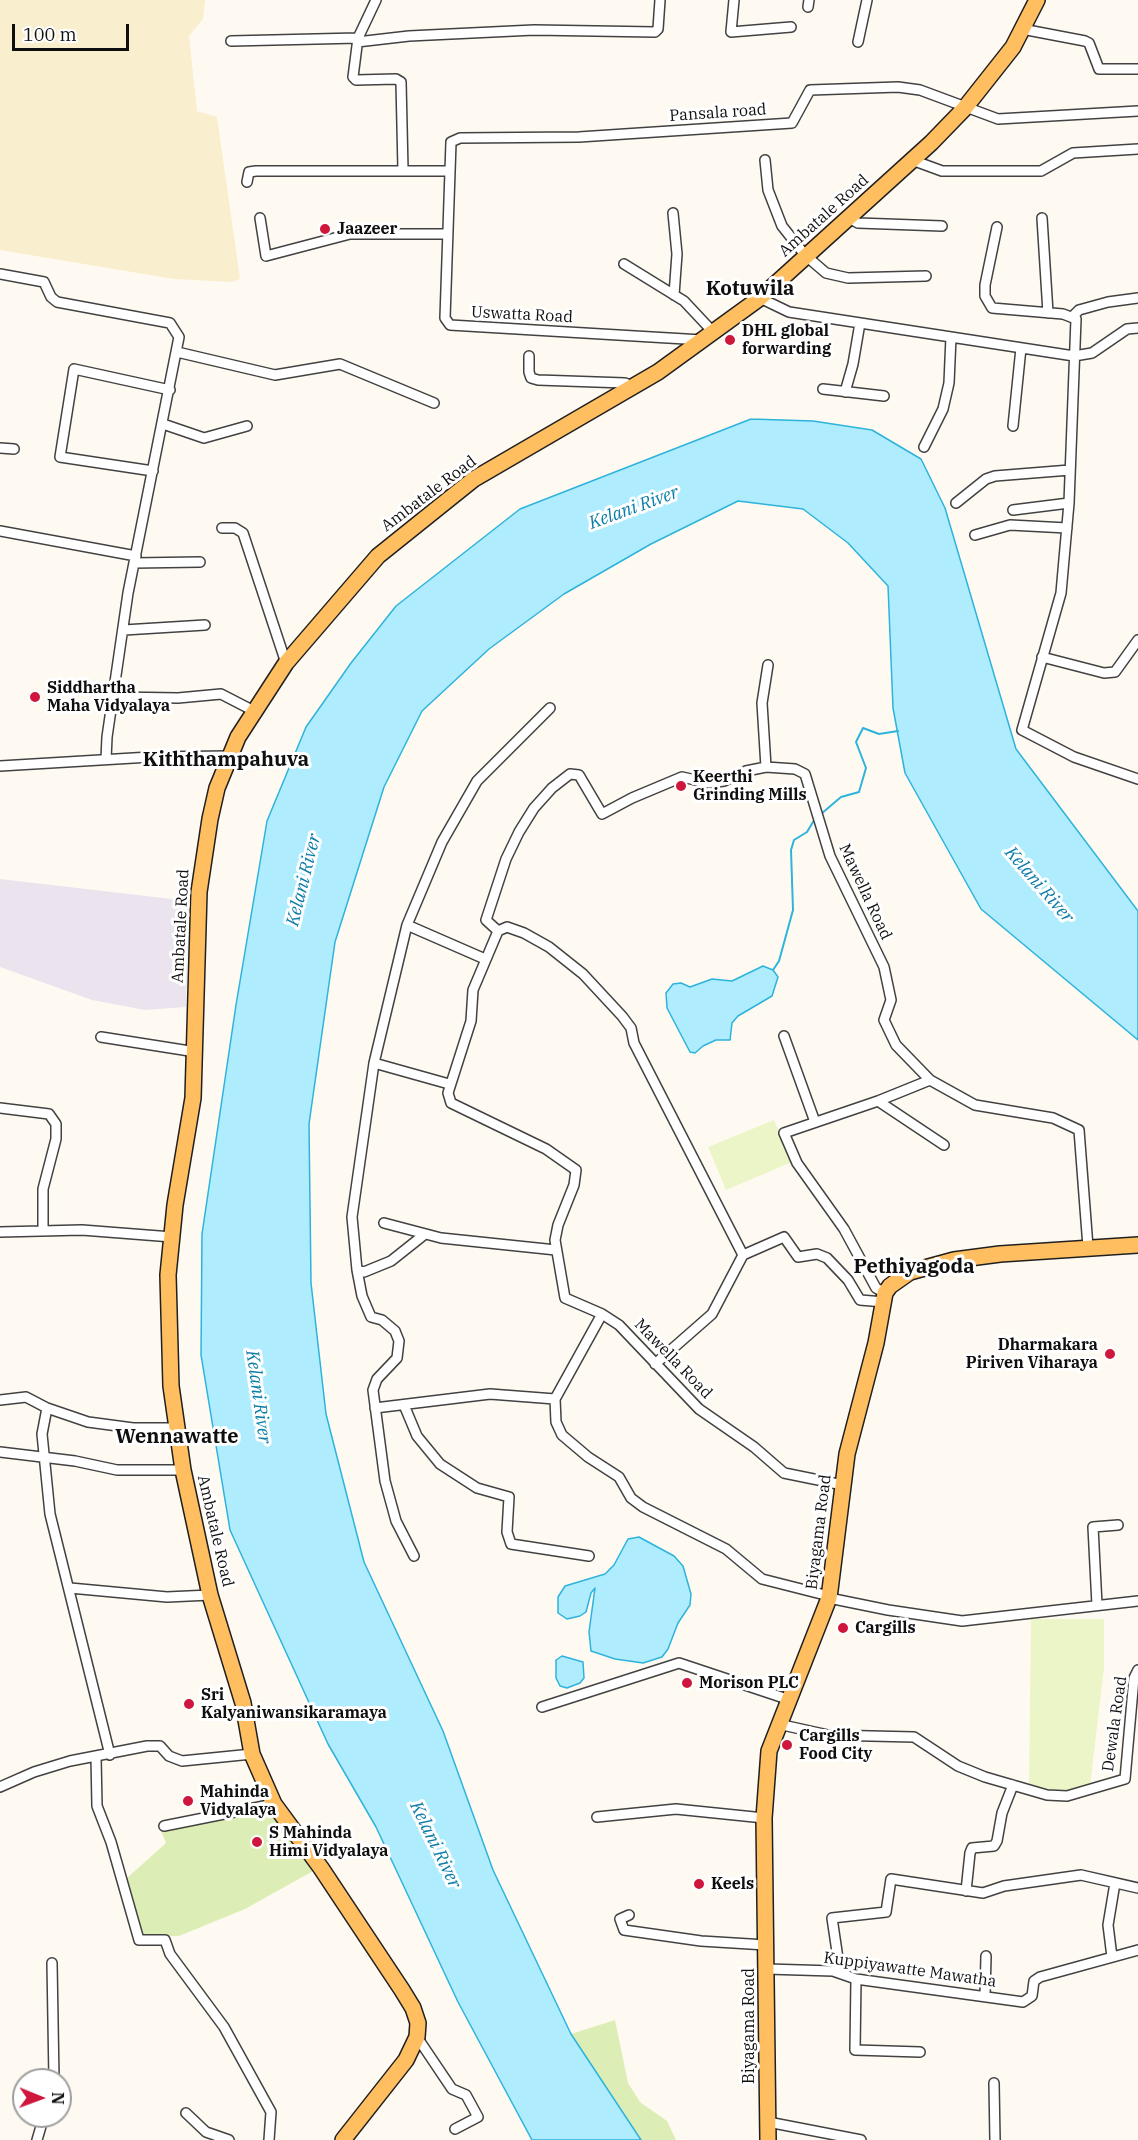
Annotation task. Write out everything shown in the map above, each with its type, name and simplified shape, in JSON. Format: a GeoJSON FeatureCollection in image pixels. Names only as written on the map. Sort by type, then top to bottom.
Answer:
{"type":"FeatureCollection","features":[{"type":"Feature","properties":{"kind":"main road","name":"Ambatale Road"},"geometry":{"type":"LineString","coordinates":[[417,2037],[418,2023],[413,2008],[321,1868],[274,1804],[252,1754],[243,1703],[210,1595],[175,1428],[167,1312],[172,1237],[193,1098],[199,892],[213,803],[228,756],[254,711],[286,663],[360,575],[427,515],[474,479],[658,372],[760,298],[912,160],[964,109],[990,78],[1022,29],[1032,1]]}},
{"type":"Feature","properties":{"kind":"main road"},"geometry":{"type":"LineString","coordinates":[[884,1297],[890,1286],[910,1272],[931,1265],[975,1257],[1138,1245]]}},
{"type":"Feature","properties":{"kind":"main road","name":"Biyagama Road"},"geometry":{"type":"LineString","coordinates":[[768,2140],[765,2054],[767,1969],[764,1818],[769,1751],[829,1597],[843,1485],[854,1423],[876,1343],[884,1297]]}},
{"type":"Feature","properties":{"kind":"main road"},"geometry":{"type":"LineString","coordinates":[[343,2140],[406,2060],[417,2037]]}},
{"type":"Feature","properties":{"kind":"street"},"geometry":{"type":"LineString","coordinates":[[375,0],[358,40],[354,79],[396,79],[403,87],[403,170]]}},
{"type":"Feature","properties":{"kind":"street"},"geometry":{"type":"LineString","coordinates":[[231,41],[358,40],[534,30],[655,32],[660,0]]}},
{"type":"Feature","properties":{"kind":"street"},"geometry":{"type":"LineString","coordinates":[[734,0],[731,32],[791,27]]}},
{"type":"Feature","properties":{"kind":"street"},"geometry":{"type":"LineString","coordinates":[[858,42],[867,0]]}},
{"type":"Feature","properties":{"kind":"street"},"geometry":{"type":"LineString","coordinates":[[1022,29],[1089,43],[1099,69],[1138,69]]}},
{"type":"Feature","properties":{"kind":"street","name":"Pansala road"},"geometry":{"type":"LineString","coordinates":[[451,142],[460,138],[579,137],[792,123],[810,90],[898,87],[920,90],[964,109]]}},
{"type":"Feature","properties":{"kind":"street"},"geometry":{"type":"LineString","coordinates":[[964,109],[998,119],[1138,111]]}},
{"type":"Feature","properties":{"kind":"street","name":"Uswatta Road"},"geometry":{"type":"LineString","coordinates":[[451,142],[445,318],[450,325],[709,337]]}},
{"type":"Feature","properties":{"kind":"street"},"geometry":{"type":"LineString","coordinates":[[912,160],[942,171],[1041,171],[1073,153],[1138,149]]}},
{"type":"Feature","properties":{"kind":"street"},"geometry":{"type":"LineString","coordinates":[[765,160],[768,190],[782,226],[805,255],[826,273],[848,278],[926,276]]}},
{"type":"Feature","properties":{"kind":"street"},"geometry":{"type":"LineString","coordinates":[[247,182],[249,172],[256,171],[449,171]]}},
{"type":"Feature","properties":{"kind":"street"},"geometry":{"type":"LineString","coordinates":[[673,213],[677,254],[674,295]]}},
{"type":"Feature","properties":{"kind":"street"},"geometry":{"type":"LineString","coordinates":[[260,218],[266,256],[350,234],[448,234]]}},
{"type":"Feature","properties":{"kind":"street"},"geometry":{"type":"LineString","coordinates":[[849,218],[858,223],[942,226]]}},
{"type":"Feature","properties":{"kind":"street"},"geometry":{"type":"LineString","coordinates":[[1042,218],[1048,313]]}},
{"type":"Feature","properties":{"kind":"street"},"geometry":{"type":"LineString","coordinates":[[997,227],[985,285],[985,296],[992,308],[1072,316],[1076,319],[1071,470],[1061,593],[1022,730],[1074,757],[1138,779]]}},
{"type":"Feature","properties":{"kind":"street"},"geometry":{"type":"LineString","coordinates":[[624,264],[684,301],[709,337]]}},
{"type":"Feature","properties":{"kind":"street"},"geometry":{"type":"LineString","coordinates":[[0,274],[44,282],[51,297],[57,302],[170,323],[178,337],[170,390],[135,560],[107,737],[106,759]]}},
{"type":"Feature","properties":{"kind":"street"},"geometry":{"type":"LineString","coordinates":[[760,298],[789,312],[1074,356],[1092,353],[1127,329],[1138,328]]}},
{"type":"Feature","properties":{"kind":"street"},"geometry":{"type":"LineString","coordinates":[[1072,316],[1079,310],[1108,302],[1138,298]]}},
{"type":"Feature","properties":{"kind":"street"},"geometry":{"type":"LineString","coordinates":[[845,392],[853,364],[860,323]]}},
{"type":"Feature","properties":{"kind":"street"},"geometry":{"type":"LineString","coordinates":[[924,447],[945,400],[949,383],[951,337]]}},
{"type":"Feature","properties":{"kind":"street"},"geometry":{"type":"LineString","coordinates":[[1012,426],[1021,348]]}},
{"type":"Feature","properties":{"kind":"street"},"geometry":{"type":"LineString","coordinates":[[177,352],[275,375],[340,364],[434,404]]}},
{"type":"Feature","properties":{"kind":"street"},"geometry":{"type":"LineString","coordinates":[[529,356],[531,378],[625,383],[632,386]]}},
{"type":"Feature","properties":{"kind":"street"},"geometry":{"type":"LineString","coordinates":[[153,471],[60,457],[74,369],[170,390]]}},
{"type":"Feature","properties":{"kind":"street"},"geometry":{"type":"LineString","coordinates":[[823,389],[884,396]]}},
{"type":"Feature","properties":{"kind":"street"},"geometry":{"type":"LineString","coordinates":[[163,424],[204,438],[247,426]]}},
{"type":"Feature","properties":{"kind":"street"},"geometry":{"type":"LineString","coordinates":[[0,448],[14,449]]}},
{"type":"Feature","properties":{"kind":"street"},"geometry":{"type":"LineString","coordinates":[[956,503],[986,479],[995,476],[1071,470]]}},
{"type":"Feature","properties":{"kind":"street"},"geometry":{"type":"LineString","coordinates":[[1013,510],[1069,503]]}},
{"type":"Feature","properties":{"kind":"street"},"geometry":{"type":"LineString","coordinates":[[975,536],[1010,525],[1067,528]]}},
{"type":"Feature","properties":{"kind":"street"},"geometry":{"type":"LineString","coordinates":[[222,528],[235,528],[243,533],[286,663]]}},
{"type":"Feature","properties":{"kind":"street"},"geometry":{"type":"LineString","coordinates":[[0,531],[135,560],[200,562]]}},
{"type":"Feature","properties":{"kind":"street"},"geometry":{"type":"LineString","coordinates":[[124,630],[205,625]]}},
{"type":"Feature","properties":{"kind":"street"},"geometry":{"type":"LineString","coordinates":[[1042,657],[1104,673],[1116,672],[1138,640]]}},
{"type":"Feature","properties":{"kind":"street"},"geometry":{"type":"LineString","coordinates":[[766,767],[762,703],[768,665]]}},
{"type":"Feature","properties":{"kind":"street"},"geometry":{"type":"LineString","coordinates":[[114,697],[178,698],[221,694],[254,711]]}},
{"type":"Feature","properties":{"kind":"street"},"geometry":{"type":"LineString","coordinates":[[414,1556],[396,1521],[388,1491],[373,1390],[376,1379],[398,1358],[399,1341],[395,1331],[382,1320],[371,1317],[362,1296],[352,1217],[374,1063],[407,925],[442,842],[477,781],[550,708]]}},
{"type":"Feature","properties":{"kind":"street"},"geometry":{"type":"LineString","coordinates":[[0,766],[106,759],[228,756]]}},
{"type":"Feature","properties":{"kind":"street","name":"Mawella Road"},"geometry":{"type":"LineString","coordinates":[[498,931],[486,920],[506,859],[534,808],[552,788],[570,774],[579,775],[602,814],[632,798],[682,777],[709,783],[766,767],[802,770],[809,779],[830,856],[846,884],[891,988],[891,1000],[884,1020],[896,1045],[930,1080],[975,1105],[1053,1118],[1079,1130],[1088,1247]]}},
{"type":"Feature","properties":{"kind":"street"},"geometry":{"type":"LineString","coordinates":[[407,925],[485,959]]}},
{"type":"Feature","properties":{"kind":"street"},"geometry":{"type":"LineString","coordinates":[[374,1063],[449,1084],[471,1021],[473,990],[498,931],[507,927],[549,947],[583,974],[631,1028],[634,1043],[743,1255]]}},
{"type":"Feature","properties":{"kind":"street"},"geometry":{"type":"LineString","coordinates":[[784,1036],[815,1122]]}},
{"type":"Feature","properties":{"kind":"street"},"geometry":{"type":"LineString","coordinates":[[101,1037],[196,1052]]}},
{"type":"Feature","properties":{"kind":"street"},"geometry":{"type":"LineString","coordinates":[[884,1297],[876,1288],[844,1228],[797,1163],[784,1133],[878,1101],[930,1080]]}},
{"type":"Feature","properties":{"kind":"street","name":"Mawella Road"},"geometry":{"type":"LineString","coordinates":[[449,1084],[448,1093],[451,1103],[546,1149],[564,1159],[576,1170],[574,1185],[558,1225],[556,1250],[565,1298],[602,1314],[633,1337],[655,1364],[699,1409],[754,1447],[784,1473],[843,1485]]}},
{"type":"Feature","properties":{"kind":"street"},"geometry":{"type":"LineString","coordinates":[[878,1101],[944,1146]]}},
{"type":"Feature","properties":{"kind":"street"},"geometry":{"type":"LineString","coordinates":[[0,1108],[49,1114],[56,1124],[56,1139],[43,1189],[43,1231]]}},
{"type":"Feature","properties":{"kind":"street"},"geometry":{"type":"LineString","coordinates":[[384,1223],[425,1234],[497,1245],[556,1250]]}},
{"type":"Feature","properties":{"kind":"street"},"geometry":{"type":"LineString","coordinates":[[0,1232],[82,1230],[172,1237]]}},
{"type":"Feature","properties":{"kind":"street"},"geometry":{"type":"LineString","coordinates":[[357,1270],[364,1272],[391,1261],[425,1234]]}},
{"type":"Feature","properties":{"kind":"street"},"geometry":{"type":"LineString","coordinates":[[655,1364],[712,1314],[743,1255],[784,1237],[798,1257],[817,1254],[827,1258],[848,1280],[860,1300],[884,1297]]}},
{"type":"Feature","properties":{"kind":"street"},"geometry":{"type":"LineString","coordinates":[[602,1314],[555,1400],[556,1422],[562,1435],[588,1457],[619,1477],[631,1498],[643,1507],[726,1549],[762,1579],[888,1610],[962,1621],[1138,1601]]}},
{"type":"Feature","properties":{"kind":"street"},"geometry":{"type":"LineString","coordinates":[[375,1408],[490,1394],[555,1400]]}},
{"type":"Feature","properties":{"kind":"street"},"geometry":{"type":"LineString","coordinates":[[0,1400],[26,1397],[46,1408],[88,1422],[133,1428],[175,1428]]}},
{"type":"Feature","properties":{"kind":"street"},"geometry":{"type":"LineString","coordinates":[[404,1405],[417,1436],[440,1464],[477,1488],[509,1497],[507,1532],[511,1544],[589,1556]]}},
{"type":"Feature","properties":{"kind":"street"},"geometry":{"type":"LineString","coordinates":[[46,1408],[42,1434],[50,1514],[110,1755]]}},
{"type":"Feature","properties":{"kind":"street"},"geometry":{"type":"LineString","coordinates":[[0,1452],[45,1457],[117,1470],[183,1470]]}},
{"type":"Feature","properties":{"kind":"street"},"geometry":{"type":"LineString","coordinates":[[1097,1605],[1092,1527],[1118,1525]]}},
{"type":"Feature","properties":{"kind":"street"},"geometry":{"type":"LineString","coordinates":[[70,1588],[167,1597],[210,1595]]}},
{"type":"Feature","properties":{"kind":"street"},"geometry":{"type":"LineString","coordinates":[[542,1707],[679,1663],[790,1700]]}},
{"type":"Feature","properties":{"kind":"street","name":"Dewala Road"},"geometry":{"type":"LineString","coordinates":[[778,1724],[828,1735],[914,1737],[958,1766],[1047,1795],[1067,1796],[1125,1779],[1134,1678],[1138,1670]]}},
{"type":"Feature","properties":{"kind":"street"},"geometry":{"type":"LineString","coordinates":[[0,1787],[33,1772],[70,1761],[147,1746],[160,1746],[169,1756],[182,1761],[252,1754]]}},
{"type":"Feature","properties":{"kind":"street"},"geometry":{"type":"LineString","coordinates":[[96,1757],[97,1806],[111,1842],[139,1940],[165,1940],[170,1954],[224,2027],[271,2112],[269,2140]]}},
{"type":"Feature","properties":{"kind":"street"},"geometry":{"type":"LineString","coordinates":[[966,1891],[972,1848],[994,1846],[998,1841],[1002,1813],[1013,1785]]}},
{"type":"Feature","properties":{"kind":"street"},"geometry":{"type":"LineString","coordinates":[[164,1826],[274,1804]]}},
{"type":"Feature","properties":{"kind":"street"},"geometry":{"type":"LineString","coordinates":[[597,1817],[676,1809],[764,1818]]}},
{"type":"Feature","properties":{"kind":"street"},"geometry":{"type":"LineString","coordinates":[[840,1972],[832,1918],[886,1912],[891,1879],[983,1893],[1004,1886],[1081,1875],[1138,1888]]}},
{"type":"Feature","properties":{"kind":"street"},"geometry":{"type":"LineString","coordinates":[[1112,1957],[1108,1925],[1115,1883]]}},
{"type":"Feature","properties":{"kind":"street"},"geometry":{"type":"LineString","coordinates":[[629,1915],[620,1919],[624,1930],[693,1940],[766,1946]]}},
{"type":"Feature","properties":{"kind":"street","name":"Kuppiyawatte Mawatha"},"geometry":{"type":"LineString","coordinates":[[767,1969],[840,1972],[856,1979],[1023,2002],[1032,1996],[1034,1982],[1040,1977],[1138,1950]]}},
{"type":"Feature","properties":{"kind":"street"},"geometry":{"type":"LineString","coordinates":[[985,1996],[986,1956]]}},
{"type":"Feature","properties":{"kind":"street"},"geometry":{"type":"LineString","coordinates":[[52,1963],[54,2068]]}},
{"type":"Feature","properties":{"kind":"street"},"geometry":{"type":"LineString","coordinates":[[856,1979],[855,2050],[920,2052]]}},
{"type":"Feature","properties":{"kind":"street"},"geometry":{"type":"LineString","coordinates":[[417,2037],[452,2089],[466,2095],[478,2117],[455,2129]]}},
{"type":"Feature","properties":{"kind":"street"},"geometry":{"type":"LineString","coordinates":[[994,2083],[995,2140]]}},
{"type":"Feature","properties":{"kind":"street"},"geometry":{"type":"LineString","coordinates":[[186,2113],[206,2132],[229,2140]]}},
{"type":"Feature","properties":{"kind":"street"},"geometry":{"type":"LineString","coordinates":[[768,2122],[861,2140]]}},
{"type":"Feature","properties":{"kind":"shaded area"},"geometry":{"type":"Polygon","coordinates":[[[0,0],[205,0],[203,19],[189,36],[197,111],[217,117],[240,279],[232,282],[174,279],[0,250],[0,0]]]}},
{"type":"Feature","properties":{"kind":"shaded area"},"geometry":{"type":"Polygon","coordinates":[[[0,879],[189,901],[186,1007],[145,1010],[92,1000],[0,967],[0,879]]]}},
{"type":"Feature","properties":{"kind":"green space"},"geometry":{"type":"Polygon","coordinates":[[[774,1120],[792,1162],[726,1190],[708,1147],[774,1120]]]}},
{"type":"Feature","properties":{"kind":"green space"},"geometry":{"type":"Polygon","coordinates":[[[1031,1619],[1104,1619],[1104,1668],[1090,1786],[1066,1792],[1029,1786],[1031,1619]]]}},
{"type":"Feature","properties":{"kind":"green space"},"geometry":{"type":"Polygon","coordinates":[[[270,1811],[315,1870],[245,1909],[179,1936],[144,1936],[127,1878],[166,1843],[161,1831],[270,1811]]]}},
{"type":"Feature","properties":{"kind":"green space"},"geometry":{"type":"Polygon","coordinates":[[[615,2020],[628,2083],[640,2102],[667,2121],[676,2140],[641,2140],[571,2034],[615,2020]]]}},
{"type":"Feature","properties":{"kind":"water","name":"Kelani River"},"geometry":{"type":"Polygon","coordinates":[[[751,419],[813,421],[872,430],[921,459],[945,508],[1016,749],[1138,911],[1138,1040],[981,909],[905,773],[893,708],[888,586],[848,543],[803,509],[738,501],[651,544],[564,594],[489,649],[422,711],[384,787],[335,942],[309,1124],[311,1283],[326,1414],[364,1562],[443,1731],[493,1870],[571,2034],[641,2140],[532,2140],[458,2002],[376,1827],[328,1744],[230,1530],[201,1355],[202,1234],[236,1005],[267,821],[306,727],[351,663],[396,606],[520,509],[751,419]]]}},
{"type":"Feature","properties":{"kind":"water"},"geometry":{"type":"Polygon","coordinates":[[[763,966],[773,970],[778,977],[772,996],[738,1016],[732,1023],[730,1040],[716,1040],[695,1053],[690,1052],[667,1008],[666,993],[673,984],[681,983],[690,987],[712,979],[732,981],[763,966]]]}},
{"type":"Feature","properties":{"kind":"water"},"geometry":{"type":"Polygon","coordinates":[[[639,1537],[674,1556],[683,1566],[691,1594],[690,1605],[678,1623],[668,1649],[662,1657],[643,1663],[615,1659],[591,1651],[589,1632],[595,1588],[591,1593],[586,1612],[567,1619],[558,1613],[558,1597],[565,1586],[605,1574],[614,1565],[628,1539],[639,1537]]]}},
{"type":"Feature","properties":{"kind":"water"},"geometry":{"type":"Polygon","coordinates":[[[562,1656],[583,1662],[584,1678],[580,1683],[567,1688],[560,1686],[556,1678],[556,1660],[562,1656]]]}},
{"type":"Feature","properties":{"kind":"waterway"},"geometry":{"type":"LineString","coordinates":[[821,814],[841,797],[859,792],[866,768],[856,742],[863,728],[879,734],[898,731]]}},
{"type":"Feature","properties":{"kind":"waterway"},"geometry":{"type":"LineString","coordinates":[[773,970],[779,961],[793,910],[791,850],[794,840],[807,832],[816,817]]}},
{"type":"Feature","properties":{"kind":"place","name":"Jaazeer"},"geometry":{"type":"Point","coordinates":[325,229]}},
{"type":"Feature","properties":{"kind":"place","name":"DHL global forwarding"},"geometry":{"type":"Point","coordinates":[730,340]}},
{"type":"Feature","properties":{"kind":"place","name":"Siddhartha Maha Vidyalaya"},"geometry":{"type":"Point","coordinates":[35,697]}},
{"type":"Feature","properties":{"kind":"place","name":"Keerthi Grinding Mills"},"geometry":{"type":"Point","coordinates":[681,786]}},
{"type":"Feature","properties":{"kind":"place","name":"Dharmakara Piriven Viharaya"},"geometry":{"type":"Point","coordinates":[1110,1354]}},
{"type":"Feature","properties":{"kind":"place","name":"Cargills"},"geometry":{"type":"Point","coordinates":[843,1628]}},
{"type":"Feature","properties":{"kind":"place","name":"Morison PLC"},"geometry":{"type":"Point","coordinates":[687,1683]}},
{"type":"Feature","properties":{"kind":"place","name":"Sri Kalyaniwansikaramaya"},"geometry":{"type":"Point","coordinates":[189,1704]}},
{"type":"Feature","properties":{"kind":"place","name":"Cargills Food City"},"geometry":{"type":"Point","coordinates":[787,1745]}},
{"type":"Feature","properties":{"kind":"place","name":"Mahinda Vidyalaya"},"geometry":{"type":"Point","coordinates":[188,1801]}},
{"type":"Feature","properties":{"kind":"place","name":"S Mahinda Himi Vidyalaya"},"geometry":{"type":"Point","coordinates":[257,1842]}},
{"type":"Feature","properties":{"kind":"place","name":"Keels"},"geometry":{"type":"Point","coordinates":[699,1884]}},
{"type":"Feature","properties":{"kind":"district","name":"Kotuwila"},"geometry":{"type":"Point","coordinates":[750,289]}},
{"type":"Feature","properties":{"kind":"district","name":"Kiththampahuva"},"geometry":{"type":"Point","coordinates":[226,760]}},
{"type":"Feature","properties":{"kind":"district","name":"Pethiyagoda"},"geometry":{"type":"Point","coordinates":[914,1267]}},
{"type":"Feature","properties":{"kind":"district","name":"Wennawatte"},"geometry":{"type":"Point","coordinates":[177,1437]}}]}
